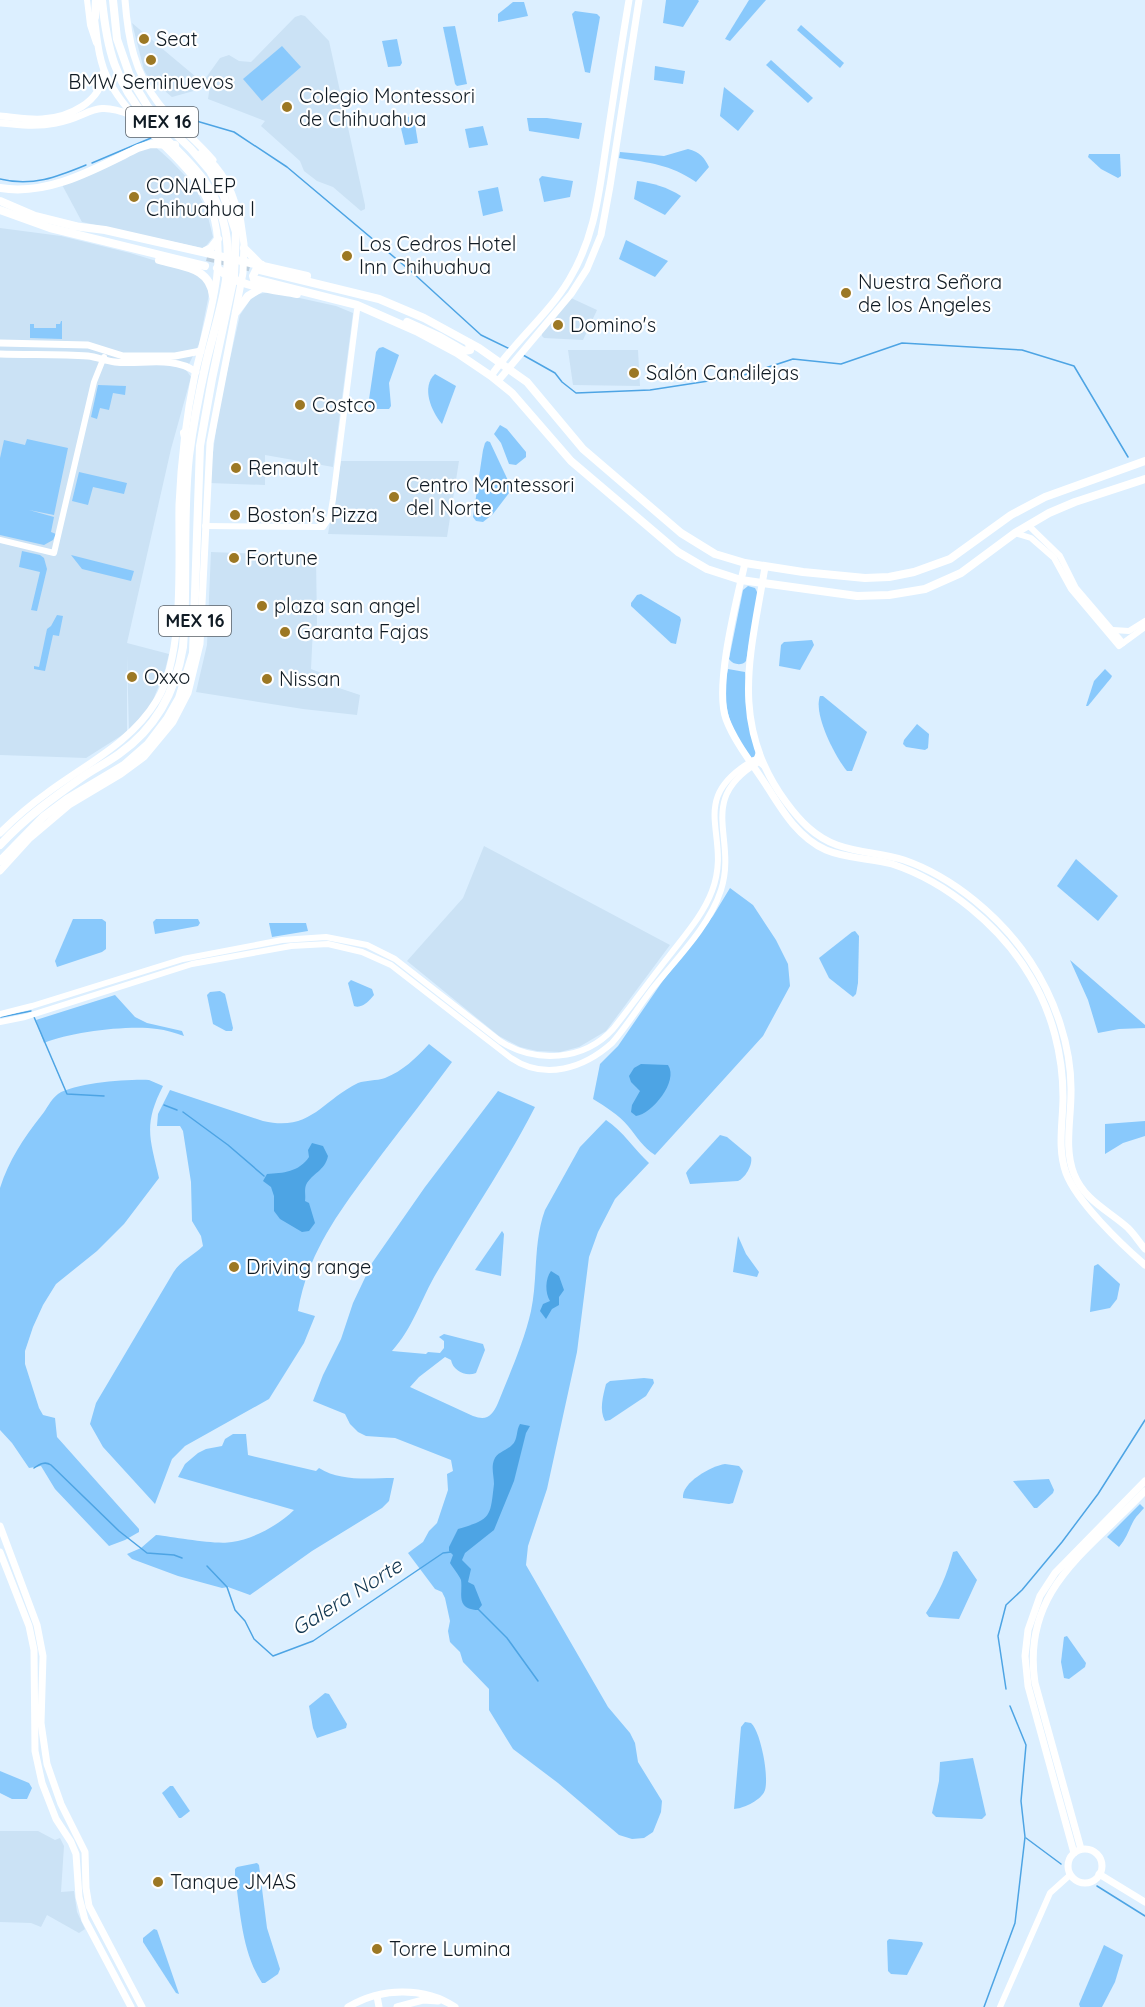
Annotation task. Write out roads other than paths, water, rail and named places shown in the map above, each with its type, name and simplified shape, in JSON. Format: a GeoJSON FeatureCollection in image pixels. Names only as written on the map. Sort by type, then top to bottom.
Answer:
{"type":"FeatureCollection","features":[{"type":"Feature","properties":{"kind":"highway"},"geometry":{"type":"LineString","coordinates":[[94,17],[95,0]]}},
{"type":"Feature","properties":{"kind":"highway","name":"MEX 16"},"geometry":{"type":"LineString","coordinates":[[0,845],[40,807],[120,753],[152,722],[172,689],[179,669],[184,640],[186,496],[189,457],[200,391],[230,299],[225,230],[216,200],[204,178],[148,120],[123,83],[108,46],[102,0]]}},
{"type":"Feature","properties":{"kind":"highway","name":"MEX 16"},"geometry":{"type":"LineString","coordinates":[[0,861],[34,824],[54,808],[110,774],[137,754],[167,719],[179,698],[191,662],[195,637],[200,446],[230,299],[236,260],[236,232],[224,194],[210,171],[148,107],[131,79],[117,39],[113,0]]}},
{"type":"Feature","properties":{"kind":"highway"},"geometry":{"type":"LineString","coordinates":[[0,188],[24,189],[58,184],[138,148],[151,144],[178,146],[199,153],[208,159],[222,176],[236,211],[238,221],[236,232]]}},
{"type":"Feature","properties":{"kind":"highway"},"geometry":{"type":"LineString","coordinates":[[184,433],[189,457]]}},
{"type":"Feature","properties":{"kind":"highway"},"geometry":{"type":"LineString","coordinates":[[196,578],[204,560]]}},
{"type":"Feature","properties":{"kind":"highway"},"geometry":{"type":"LineString","coordinates":[[177,603],[185,580]]}},
{"type":"Feature","properties":{"kind":"main road"},"geometry":{"type":"LineString","coordinates":[[125,0],[128,38],[142,75],[159,104],[204,150],[222,173],[237,204],[244,260],[242,282],[230,299]]}},
{"type":"Feature","properties":{"kind":"main road"},"geometry":{"type":"LineString","coordinates":[[495,378],[518,342],[568,281],[592,227],[598,203],[629,0]]}},
{"type":"Feature","properties":{"kind":"main road"},"geometry":{"type":"LineString","coordinates":[[507,362],[527,346],[564,302],[582,277],[601,235],[639,0]]}},
{"type":"Feature","properties":{"kind":"main road"},"geometry":{"type":"LineString","coordinates":[[0,833],[45,794],[116,746],[146,717],[161,692],[174,654],[179,503],[184,433],[213,293],[218,240],[210,205],[197,183],[132,115],[114,90],[103,66],[94,17]]}},
{"type":"Feature","properties":{"kind":"main road"},"geometry":{"type":"LineString","coordinates":[[0,116],[44,119],[56,117],[83,106],[96,95],[103,79],[103,66]]}},
{"type":"Feature","properties":{"kind":"main road"},"geometry":{"type":"LineString","coordinates":[[0,123],[35,125],[58,123],[100,108],[111,108],[132,115]]}},
{"type":"Feature","properties":{"kind":"main road"},"geometry":{"type":"LineString","coordinates":[[0,201],[35,216],[73,226],[87,226],[205,254],[244,260],[342,285],[409,310],[507,362],[540,396],[590,456],[681,534],[716,554],[745,563],[802,572],[878,578],[926,569],[963,551],[1011,515],[1032,503],[1145,461]]}},
{"type":"Feature","properties":{"kind":"main road"},"geometry":{"type":"LineString","coordinates":[[0,210],[34,224],[205,266]]}},
{"type":"Feature","properties":{"kind":"main road"},"geometry":{"type":"LineString","coordinates":[[84,235],[203,274],[210,283],[213,293]]}},
{"type":"Feature","properties":{"kind":"main road"},"geometry":{"type":"LineString","coordinates":[[218,240],[221,246],[231,251],[244,246]]}},
{"type":"Feature","properties":{"kind":"main road"},"geometry":{"type":"LineString","coordinates":[[205,254],[218,240]]}},
{"type":"Feature","properties":{"kind":"main road"},"geometry":{"type":"LineString","coordinates":[[244,246],[261,266]]}},
{"type":"Feature","properties":{"kind":"main road"},"geometry":{"type":"LineString","coordinates":[[261,266],[257,268],[253,276],[255,283],[357,310],[372,311]]}},
{"type":"Feature","properties":{"kind":"main road"},"geometry":{"type":"LineString","coordinates":[[217,268],[225,275],[242,282],[344,300],[372,311],[457,353],[495,378],[528,409],[580,470],[678,552],[710,569],[741,580],[868,597],[925,589],[967,570],[1015,533],[1062,507],[1145,479]]}},
{"type":"Feature","properties":{"kind":"main road"},"geometry":{"type":"LineString","coordinates":[[0,871],[30,838],[69,805],[144,757],[172,722],[188,693],[200,648],[210,442],[219,389],[236,312],[260,284]]}},
{"type":"Feature","properties":{"kind":"main road"},"geometry":{"type":"LineString","coordinates":[[213,293],[222,287],[231,289],[230,299],[236,312]]}},
{"type":"Feature","properties":{"kind":"main road"},"geometry":{"type":"LineString","coordinates":[[393,321],[405,321],[417,326],[464,351],[470,350],[470,342]]}},
{"type":"Feature","properties":{"kind":"main road"},"geometry":{"type":"LineString","coordinates":[[0,343],[88,345],[123,356],[175,359],[196,372]]}},
{"type":"Feature","properties":{"kind":"main road"},"geometry":{"type":"LineString","coordinates":[[38,344],[38,355]]}},
{"type":"Feature","properties":{"kind":"main road"},"geometry":{"type":"LineString","coordinates":[[0,354],[88,356],[116,362],[175,359],[201,351]]}},
{"type":"Feature","properties":{"kind":"main road"},"geometry":{"type":"LineString","coordinates":[[528,409],[530,401],[540,396]]}},
{"type":"Feature","properties":{"kind":"main road"},"geometry":{"type":"LineString","coordinates":[[1132,466],[1128,469],[1127,476],[1135,483]]}},
{"type":"Feature","properties":{"kind":"main road"},"geometry":{"type":"LineString","coordinates":[[1108,474],[1112,475],[1115,480],[1112,490]]}},
{"type":"Feature","properties":{"kind":"main road"},"geometry":{"type":"LineString","coordinates":[[710,569],[716,561],[716,554]]}},
{"type":"Feature","properties":{"kind":"main road"},"geometry":{"type":"LineString","coordinates":[[745,563],[725,664],[721,697],[725,717],[745,753],[748,766],[758,772],[787,817],[817,845],[840,855],[882,861],[899,867],[950,894],[980,916],[998,933],[1020,960],[1049,1015],[1060,1058],[1063,1097],[1060,1149],[1066,1173],[1081,1201],[1143,1262]]}},
{"type":"Feature","properties":{"kind":"main road"},"geometry":{"type":"LineString","coordinates":[[765,567],[752,637],[748,687],[750,716],[765,767],[795,813],[818,836],[848,848],[903,860],[936,875],[967,896],[1000,924],[1023,951],[1041,979],[1054,1006],[1064,1038],[1071,1091],[1069,1156],[1079,1185],[1096,1206],[1126,1227],[1145,1249]]}},
{"type":"Feature","properties":{"kind":"main road"},"geometry":{"type":"LineString","coordinates":[[799,589],[798,578],[802,572]]}},
{"type":"Feature","properties":{"kind":"main road"},"geometry":{"type":"LineString","coordinates":[[950,894],[967,896]]}},
{"type":"Feature","properties":{"kind":"main road"},"geometry":{"type":"LineString","coordinates":[[1081,1849],[1035,1683],[1032,1656],[1036,1629],[1047,1598],[1097,1534],[1145,1481]]}},
{"type":"Feature","properties":{"kind":"main road"},"geometry":{"type":"LineString","coordinates":[[1074,1853],[1028,1686],[1026,1647],[1033,1612],[1047,1584],[1063,1564],[1145,1491]]}},
{"type":"Feature","properties":{"kind":"main road"},"geometry":{"type":"LineString","coordinates":[[0,1526],[41,1641],[42,1737],[52,1781],[85,1852],[89,1906],[142,2007]]}},
{"type":"Feature","properties":{"kind":"main road"},"geometry":{"type":"LineString","coordinates":[[0,1552],[29,1626],[34,1650],[35,1751],[42,1783],[56,1819],[76,1854],[79,1897],[85,1920],[131,2007]]}},
{"type":"Feature","properties":{"kind":"main road"},"geometry":{"type":"LineString","coordinates":[[1081,1849],[1090,1850],[1098,1856],[1101,1865],[1099,1874],[1088,1882],[1078,1881],[1070,1875],[1068,1866],[1074,1853],[1081,1849]]}},
{"type":"Feature","properties":{"kind":"main road"},"geometry":{"type":"LineString","coordinates":[[1099,1874],[1145,1902]]}},
{"type":"Feature","properties":{"kind":"main road"},"geometry":{"type":"LineString","coordinates":[[406,2004],[407,1992]]}},
{"type":"Feature","properties":{"kind":"main road"},"geometry":{"type":"LineString","coordinates":[[348,2007],[377,1996],[407,1992],[428,1994],[452,2005]]}},
{"type":"Feature","properties":{"kind":"main road"},"geometry":{"type":"LineString","coordinates":[[377,1996],[379,2007]]}},
{"type":"Feature","properties":{"kind":"main road"},"geometry":{"type":"LineString","coordinates":[[396,2007],[423,2000],[452,2005]]}},
{"type":"Feature","properties":{"kind":"street"},"geometry":{"type":"LineString","coordinates":[[87,0],[92,33],[99,50]]}},
{"type":"Feature","properties":{"kind":"street"},"geometry":{"type":"LineString","coordinates":[[205,525],[323,527],[330,517],[333,499],[357,310]]}},
{"type":"Feature","properties":{"kind":"street"},"geometry":{"type":"LineString","coordinates":[[0,540],[54,553],[94,382],[106,351]]}},
{"type":"Feature","properties":{"kind":"street"},"geometry":{"type":"LineString","coordinates":[[1028,525],[1059,556],[1073,583],[1110,632]]}},
{"type":"Feature","properties":{"kind":"street"},"geometry":{"type":"LineString","coordinates":[[1015,533],[1031,538],[1054,558],[1071,589],[1121,645],[1143,626]]}},
{"type":"Feature","properties":{"kind":"street"},"geometry":{"type":"LineString","coordinates":[[1110,632],[1124,632],[1143,626]]}},
{"type":"Feature","properties":{"kind":"street"},"geometry":{"type":"LineString","coordinates":[[0,1022],[25,1017],[192,964],[291,946],[322,944],[362,952],[391,965],[507,1046],[535,1055],[580,1051],[610,1032],[693,925],[709,898],[718,864],[715,807],[725,782],[748,766],[757,758],[759,752]]}},
{"type":"Feature","properties":{"kind":"street"},"geometry":{"type":"LineString","coordinates":[[0,1014],[32,1006],[168,962],[282,940],[311,937],[346,939],[386,954],[415,973],[517,1061],[538,1069],[556,1070],[576,1066],[597,1055],[612,1043],[715,906],[726,869],[723,805],[729,791],[748,766],[759,762],[765,767]]}},
{"type":"Feature","properties":{"kind":"street"},"geometry":{"type":"LineString","coordinates":[[748,766],[758,772]]}},
{"type":"Feature","properties":{"kind":"street"},"geometry":{"type":"LineString","coordinates":[[1000,2007],[1050,1893],[1070,1875]]}},
{"type":"Feature","properties":{"kind":"waterway"},"geometry":{"type":"LineString","coordinates":[[191,121],[234,132],[287,167],[413,273],[481,335],[510,349]]}},
{"type":"Feature","properties":{"kind":"waterway"},"geometry":{"type":"LineString","coordinates":[[92,163],[151,138]]}},
{"type":"Feature","properties":{"kind":"waterway"},"geometry":{"type":"LineString","coordinates":[[0,179],[23,182],[44,180],[86,165]]}},
{"type":"Feature","properties":{"kind":"waterway"},"geometry":{"type":"LineString","coordinates":[[523,355],[555,373],[576,393],[650,390],[741,376],[793,359],[841,364],[902,343],[1022,350],[1074,366],[1128,457]]}},
{"type":"Feature","properties":{"kind":"waterway"},"geometry":{"type":"LineString","coordinates":[[1,1017],[31,1011]]}},
{"type":"Feature","properties":{"kind":"waterway"},"geometry":{"type":"LineString","coordinates":[[34,1017],[67,1094],[104,1096]]}},
{"type":"Feature","properties":{"kind":"waterway"},"geometry":{"type":"LineString","coordinates":[[164,1105],[177,1110]]}},
{"type":"Feature","properties":{"kind":"waterway"},"geometry":{"type":"LineString","coordinates":[[183,1112],[228,1145],[264,1176]]}},
{"type":"Feature","properties":{"kind":"waterway"},"geometry":{"type":"LineString","coordinates":[[1006,1689],[998,1636],[1006,1605],[1022,1590],[1062,1542],[1098,1494],[1145,1420]]}},
{"type":"Feature","properties":{"kind":"waterway","name":"Galera Norte"},"geometry":{"type":"LineString","coordinates":[[34,1468],[47,1463],[51,1465],[119,1531],[147,1553],[174,1555],[182,1558]]}},
{"type":"Feature","properties":{"kind":"waterway","name":"Galera Norte"},"geometry":{"type":"LineString","coordinates":[[207,1566],[227,1587],[235,1610],[245,1621],[254,1639],[273,1656],[313,1641],[443,1553],[451,1552]]}},
{"type":"Feature","properties":{"kind":"waterway","name":"Galera Norte"},"geometry":{"type":"LineString","coordinates":[[478,1609],[507,1638],[538,1681]]}},
{"type":"Feature","properties":{"kind":"waterway"},"geometry":{"type":"LineString","coordinates":[[984,2007],[1015,1923],[1025,1837],[1021,1801],[1026,1745],[1010,1706]]}},
{"type":"Feature","properties":{"kind":"waterway"},"geometry":{"type":"LineString","coordinates":[[1026,1838],[1061,1864]]}},
{"type":"Feature","properties":{"kind":"waterway"},"geometry":{"type":"LineString","coordinates":[[1097,1886],[1145,1916]]}},
{"type":"Feature","properties":{"kind":"tunnel"},"geometry":{"type":"LineString","coordinates":[[207,257],[260,270]]}},
{"type":"Feature","properties":{"kind":"place","name":"Seat"},"geometry":{"type":"Point","coordinates":[144,39]}},
{"type":"Feature","properties":{"kind":"place","name":"BMW Seminuevos"},"geometry":{"type":"Point","coordinates":[151,60]}},
{"type":"Feature","properties":{"kind":"place","name":"Colegio Montessori de Chihuahua"},"geometry":{"type":"Point","coordinates":[287,107]}},
{"type":"Feature","properties":{"kind":"place","name":"CONALEP Chihuahua I"},"geometry":{"type":"Point","coordinates":[134,197]}},
{"type":"Feature","properties":{"kind":"place","name":"Los Cedros Hotel Inn Chihuahua"},"geometry":{"type":"Point","coordinates":[347,256]}},
{"type":"Feature","properties":{"kind":"place","name":"Nuestra Señora de los Angeles"},"geometry":{"type":"Point","coordinates":[846,293]}},
{"type":"Feature","properties":{"kind":"place","name":"Domino's"},"geometry":{"type":"Point","coordinates":[558,325]}},
{"type":"Feature","properties":{"kind":"place","name":"Salón Candilejas"},"geometry":{"type":"Point","coordinates":[634,373]}},
{"type":"Feature","properties":{"kind":"place","name":"Costco"},"geometry":{"type":"Point","coordinates":[300,405]}},
{"type":"Feature","properties":{"kind":"place","name":"Renault"},"geometry":{"type":"Point","coordinates":[236,468]}},
{"type":"Feature","properties":{"kind":"place","name":"Centro Montessori del Norte"},"geometry":{"type":"Point","coordinates":[394,497]}},
{"type":"Feature","properties":{"kind":"place","name":"Boston's Pizza"},"geometry":{"type":"Point","coordinates":[235,515]}},
{"type":"Feature","properties":{"kind":"place","name":"Fortune"},"geometry":{"type":"Point","coordinates":[234,558]}},
{"type":"Feature","properties":{"kind":"place","name":"plaza san angel"},"geometry":{"type":"Point","coordinates":[262,606]}},
{"type":"Feature","properties":{"kind":"place","name":"Garanta Fajas"},"geometry":{"type":"Point","coordinates":[285,632]}},
{"type":"Feature","properties":{"kind":"place","name":"Oxxo"},"geometry":{"type":"Point","coordinates":[132,677]}},
{"type":"Feature","properties":{"kind":"place","name":"Nissan"},"geometry":{"type":"Point","coordinates":[267,679]}},
{"type":"Feature","properties":{"kind":"place","name":"Driving range"},"geometry":{"type":"Point","coordinates":[234,1267]}},
{"type":"Feature","properties":{"kind":"place","name":"Tanque JMAS"},"geometry":{"type":"Point","coordinates":[158,1882]}},
{"type":"Feature","properties":{"kind":"place","name":"Torre Lumina"},"geometry":{"type":"Point","coordinates":[377,1949]}}]}
